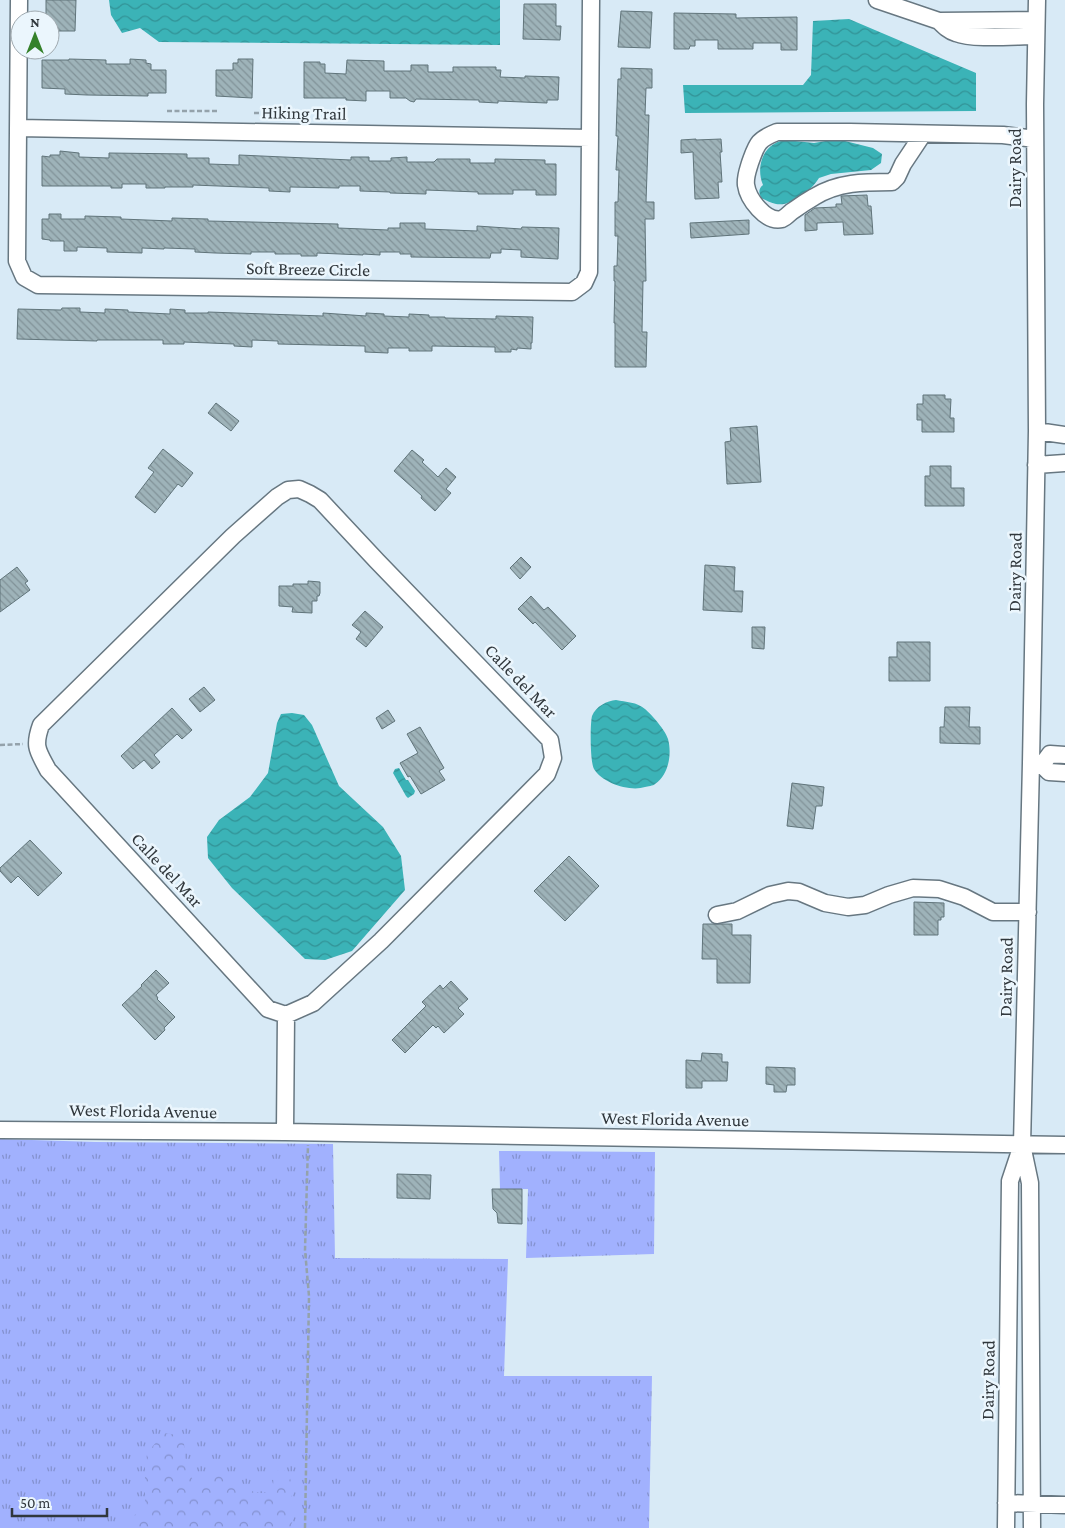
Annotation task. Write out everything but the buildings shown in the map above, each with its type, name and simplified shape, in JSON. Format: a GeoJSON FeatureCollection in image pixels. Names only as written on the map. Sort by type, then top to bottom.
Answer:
{"type":"FeatureCollection","features":[{"type":"Feature","properties":{"kind":"street","name":"Soft Breeze Circle"},"geometry":{"type":"LineString","coordinates":[[19,0],[17,260],[24,277],[38,285],[572,292],[584,283],[589,272],[591,0]]}},
{"type":"Feature","properties":{"kind":"street"},"geometry":{"type":"LineString","coordinates":[[877,0],[940,22],[1036,28]]}},
{"type":"Feature","properties":{"kind":"street","name":"Dairy Road"},"geometry":{"type":"LineString","coordinates":[[1032,1528],[1030,1183],[1022,1145],[1028,912],[1037,764],[1035,139],[1037,0]]}},
{"type":"Feature","properties":{"kind":"street","name":"Hiking Trail"},"geometry":{"type":"LineString","coordinates":[[18,128],[590,138]]}},
{"type":"Feature","properties":{"kind":"street"},"geometry":{"type":"LineString","coordinates":[[923,134],[892,182],[850,183],[826,190],[784,218],[774,219],[758,208],[751,199],[746,186],[746,175],[757,144],[776,132],[1003,135],[1035,139]]}},
{"type":"Feature","properties":{"kind":"street"},"geometry":{"type":"LineString","coordinates":[[1037,431],[1065,435]]}},
{"type":"Feature","properties":{"kind":"street"},"geometry":{"type":"LineString","coordinates":[[1036,465],[1065,463]]}},
{"type":"Feature","properties":{"kind":"street","name":"Calle del Mar"},"geometry":{"type":"LineString","coordinates":[[299,489],[320,500],[383,568],[550,740],[553,758],[547,774],[381,941],[313,1003],[286,1015],[268,1009],[61,785],[48,770],[37,750],[37,744],[37,736],[41,725],[233,536],[277,497],[288,490],[299,489]]}},
{"type":"Feature","properties":{"kind":"street"},"geometry":{"type":"LineString","coordinates":[[1065,755],[1050,754],[1037,764],[1049,772],[1065,773]]}},
{"type":"Feature","properties":{"kind":"street"},"geometry":{"type":"LineString","coordinates":[[717,915],[737,911],[770,895],[788,891],[799,892],[824,903],[848,907],[865,905],[913,888],[939,889],[964,897],[994,912],[1028,912]]}},
{"type":"Feature","properties":{"kind":"street"},"geometry":{"type":"LineString","coordinates":[[285,1132],[286,1015]]}},
{"type":"Feature","properties":{"kind":"street","name":"West Florida Avenue"},"geometry":{"type":"LineString","coordinates":[[0,1130],[285,1132],[1065,1146]]}},
{"type":"Feature","properties":{"kind":"street","name":"Dairy Road"},"geometry":{"type":"LineString","coordinates":[[1006,1528],[1010,1181],[1022,1145]]}},
{"type":"Feature","properties":{"kind":"street"},"geometry":{"type":"LineString","coordinates":[[1006,1503],[1065,1505]]}},
{"type":"Feature","properties":{"kind":"path"},"geometry":{"type":"LineString","coordinates":[[168,111],[218,111]]}},
{"type":"Feature","properties":{"kind":"path"},"geometry":{"type":"LineString","coordinates":[[254,113],[299,114]]}},
{"type":"Feature","properties":{"kind":"path"},"geometry":{"type":"LineString","coordinates":[[0,745],[37,744]]}},
{"type":"Feature","properties":{"kind":"path"},"geometry":{"type":"LineString","coordinates":[[305,1528],[309,1296],[305,1250],[308,1133]]}},
{"type":"Feature","properties":{"kind":"green space"},"geometry":{"type":"Polygon","coordinates":[[[0,1139],[96,1142],[333,1144],[335,1258],[508,1259],[504,1376],[652,1376],[649,1528],[0,1528],[0,1139]]]}},
{"type":"Feature","properties":{"kind":"green space"},"geometry":{"type":"Polygon","coordinates":[[[499,1151],[655,1152],[654,1254],[526,1258],[528,1189],[500,1189],[499,1151]]]}},
{"type":"Feature","properties":{"kind":"green space"},"geometry":{"type":"Polygon","coordinates":[[[164,1433],[178,1435],[184,1443],[186,1469],[195,1483],[205,1480],[209,1471],[222,1471],[256,1493],[269,1493],[273,1486],[274,1472],[283,1469],[289,1475],[294,1492],[288,1502],[293,1520],[290,1528],[134,1528],[133,1516],[142,1510],[145,1504],[147,1453],[164,1433]]]}},
{"type":"Feature","properties":{"kind":"water"},"geometry":{"type":"Polygon","coordinates":[[[109,0],[500,0],[500,45],[159,42],[140,28],[122,33],[111,15],[109,0]]]}},
{"type":"Feature","properties":{"kind":"water"},"geometry":{"type":"Polygon","coordinates":[[[849,19],[976,73],[976,111],[685,113],[683,85],[803,85],[811,75],[813,21],[849,19]]]}},
{"type":"Feature","properties":{"kind":"water"},"geometry":{"type":"Polygon","coordinates":[[[786,140],[814,143],[831,140],[845,141],[873,148],[882,154],[881,163],[871,170],[831,174],[819,178],[800,197],[788,203],[776,204],[760,196],[759,193],[763,185],[760,170],[761,163],[763,156],[772,145],[786,140]]]}},
{"type":"Feature","properties":{"kind":"water"},"geometry":{"type":"Polygon","coordinates":[[[616,700],[642,707],[655,719],[667,736],[670,751],[668,763],[664,775],[653,785],[639,788],[624,787],[603,778],[594,769],[591,743],[592,716],[596,709],[602,705],[616,700]]]}},
{"type":"Feature","properties":{"kind":"water"},"geometry":{"type":"Polygon","coordinates":[[[281,714],[304,715],[312,725],[339,786],[383,827],[401,856],[405,890],[352,951],[325,960],[305,959],[232,888],[208,858],[207,837],[219,820],[250,797],[268,773],[277,723],[281,714]]]}},
{"type":"Feature","properties":{"kind":"water"},"geometry":{"type":"Polygon","coordinates":[[[399,768],[415,791],[408,798],[393,773],[395,769],[399,768]]]}}]}
